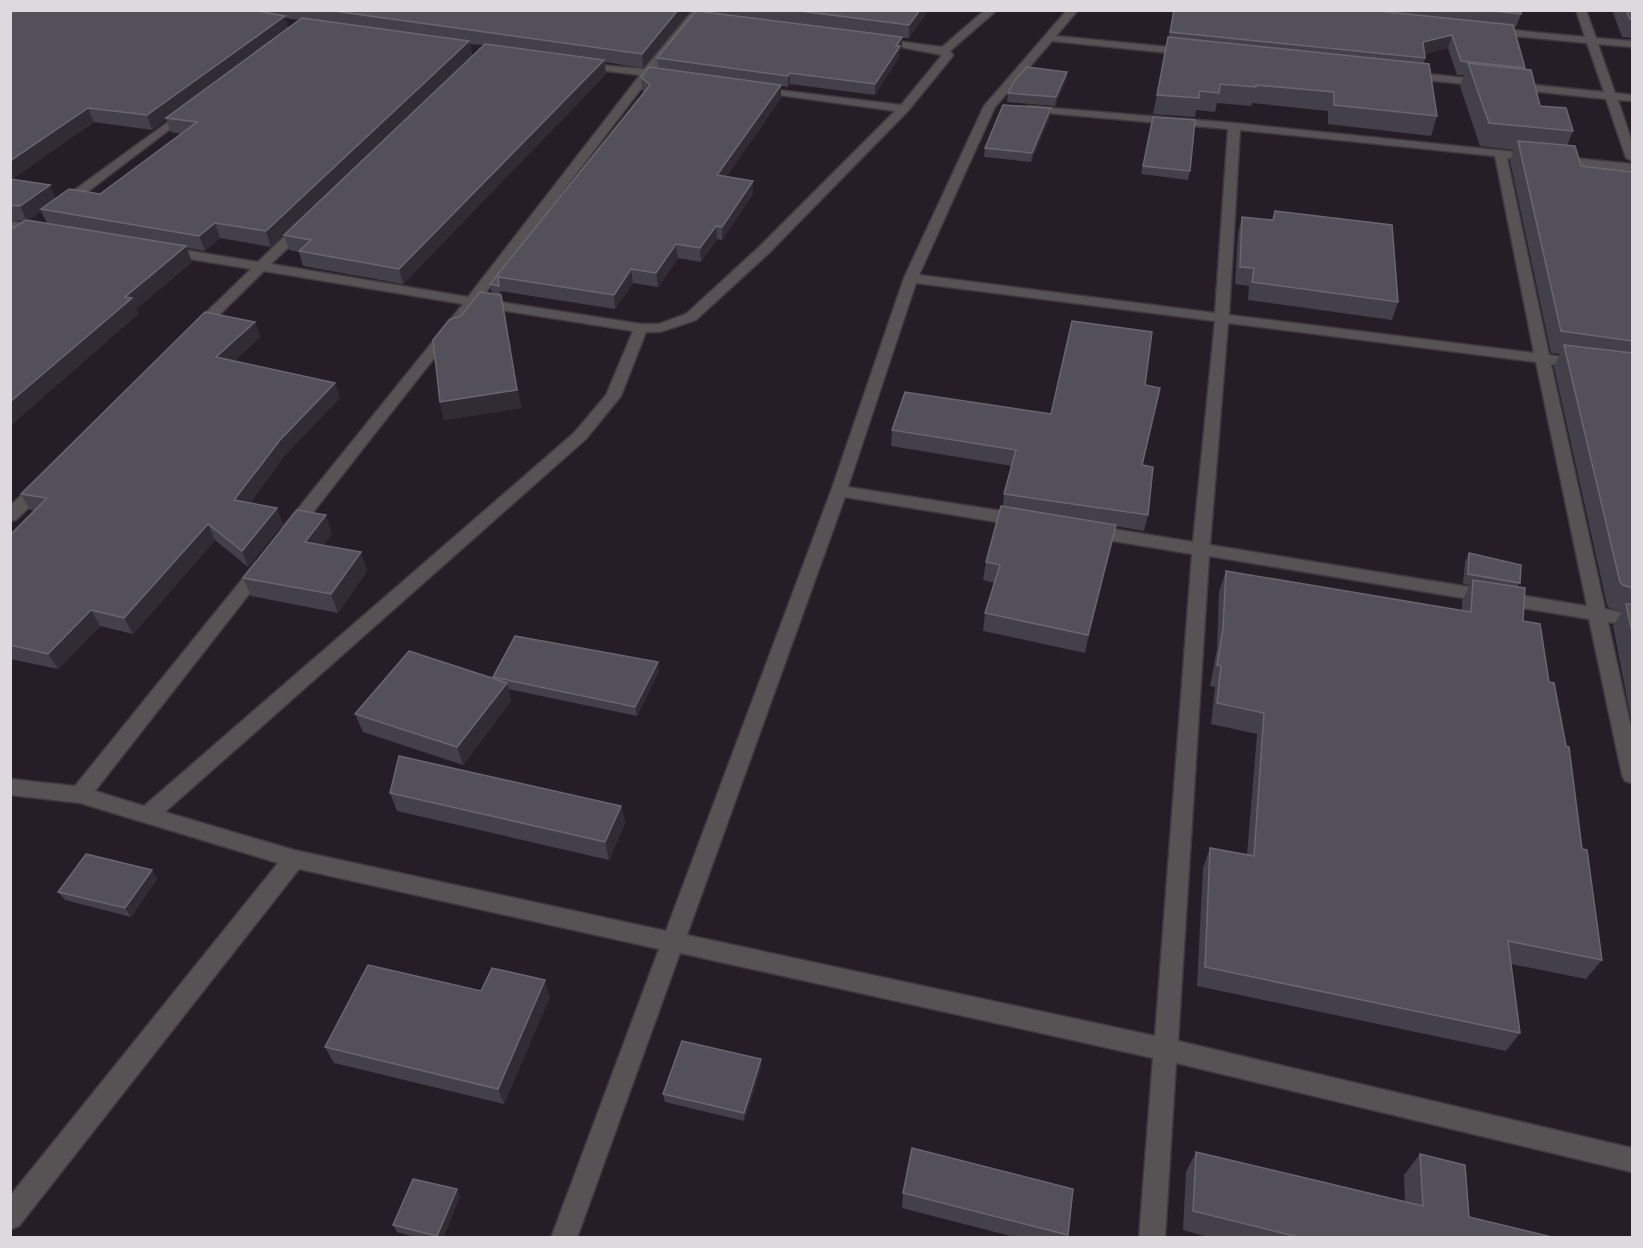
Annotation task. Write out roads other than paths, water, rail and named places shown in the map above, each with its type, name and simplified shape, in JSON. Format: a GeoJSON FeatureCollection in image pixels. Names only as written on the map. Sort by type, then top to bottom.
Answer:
{"type":"FeatureCollection","features":[{"type":"Feature","properties":{"kind":"street"},"geometry":{"type":"LineString","coordinates":[[945,51],[992,10]]}},
{"type":"Feature","properties":{"kind":"street"},"geometry":{"type":"LineString","coordinates":[[564,1238],[839,491],[911,278],[1002,107],[1050,38],[1073,10]]}},
{"type":"Feature","properties":{"kind":"street"},"geometry":{"type":"LineString","coordinates":[[1581,10],[1632,158]]}},
{"type":"Feature","properties":{"kind":"street"},"geometry":{"type":"LineString","coordinates":[[80,795],[473,300],[647,73],[700,15]]}},
{"type":"Feature","properties":{"kind":"street"},"geometry":{"type":"LineString","coordinates":[[1474,29],[1632,44]]}},
{"type":"Feature","properties":{"kind":"street"},"geometry":{"type":"LineString","coordinates":[[1050,38],[1202,54]]}},
{"type":"Feature","properties":{"kind":"street"},"geometry":{"type":"LineString","coordinates":[[872,39],[945,51]]}},
{"type":"Feature","properties":{"kind":"street"},"geometry":{"type":"LineString","coordinates":[[157,249],[641,328],[660,328],[691,317],[764,250],[904,109],[948,55],[945,51]]}},
{"type":"Feature","properties":{"kind":"street"},"geometry":{"type":"LineString","coordinates":[[571,64],[671,76]]}},
{"type":"Feature","properties":{"kind":"street"},"geometry":{"type":"LineString","coordinates":[[1390,73],[1632,98]]}},
{"type":"Feature","properties":{"kind":"street"},"geometry":{"type":"LineString","coordinates":[[741,86],[904,109]]}},
{"type":"Feature","properties":{"kind":"street"},"geometry":{"type":"LineString","coordinates":[[18,239],[199,103]]}},
{"type":"Feature","properties":{"kind":"street"},"geometry":{"type":"LineString","coordinates":[[1002,107],[1234,126],[1632,167]]}},
{"type":"Feature","properties":{"kind":"street"},"geometry":{"type":"LineString","coordinates":[[1152,1238],[1201,549],[1222,316],[1234,126]]}},
{"type":"Feature","properties":{"kind":"street"},"geometry":{"type":"LineString","coordinates":[[1500,154],[1632,775]]}},
{"type":"Feature","properties":{"kind":"street"},"geometry":{"type":"LineString","coordinates":[[185,342],[312,218]]}},
{"type":"Feature","properties":{"kind":"street"},"geometry":{"type":"LineString","coordinates":[[10,225],[41,221],[54,232]]}},
{"type":"Feature","properties":{"kind":"street"},"geometry":{"type":"LineString","coordinates":[[911,278],[1599,366]]}},
{"type":"Feature","properties":{"kind":"street"},"geometry":{"type":"LineString","coordinates":[[147,815],[580,436],[612,396],[641,328]]}},
{"type":"Feature","properties":{"kind":"street"},"geometry":{"type":"LineString","coordinates":[[10,516],[52,474]]}},
{"type":"Feature","properties":{"kind":"street"},"geometry":{"type":"LineString","coordinates":[[839,491],[1037,523]]}},
{"type":"Feature","properties":{"kind":"street"},"geometry":{"type":"LineString","coordinates":[[1072,528],[1632,620]]}},
{"type":"Feature","properties":{"kind":"street"},"geometry":{"type":"LineString","coordinates":[[10,787],[80,795],[294,859],[1167,1050],[1632,1160]]}},
{"type":"Feature","properties":{"kind":"street"},"geometry":{"type":"LineString","coordinates":[[10,1217],[294,859]]}}]}
